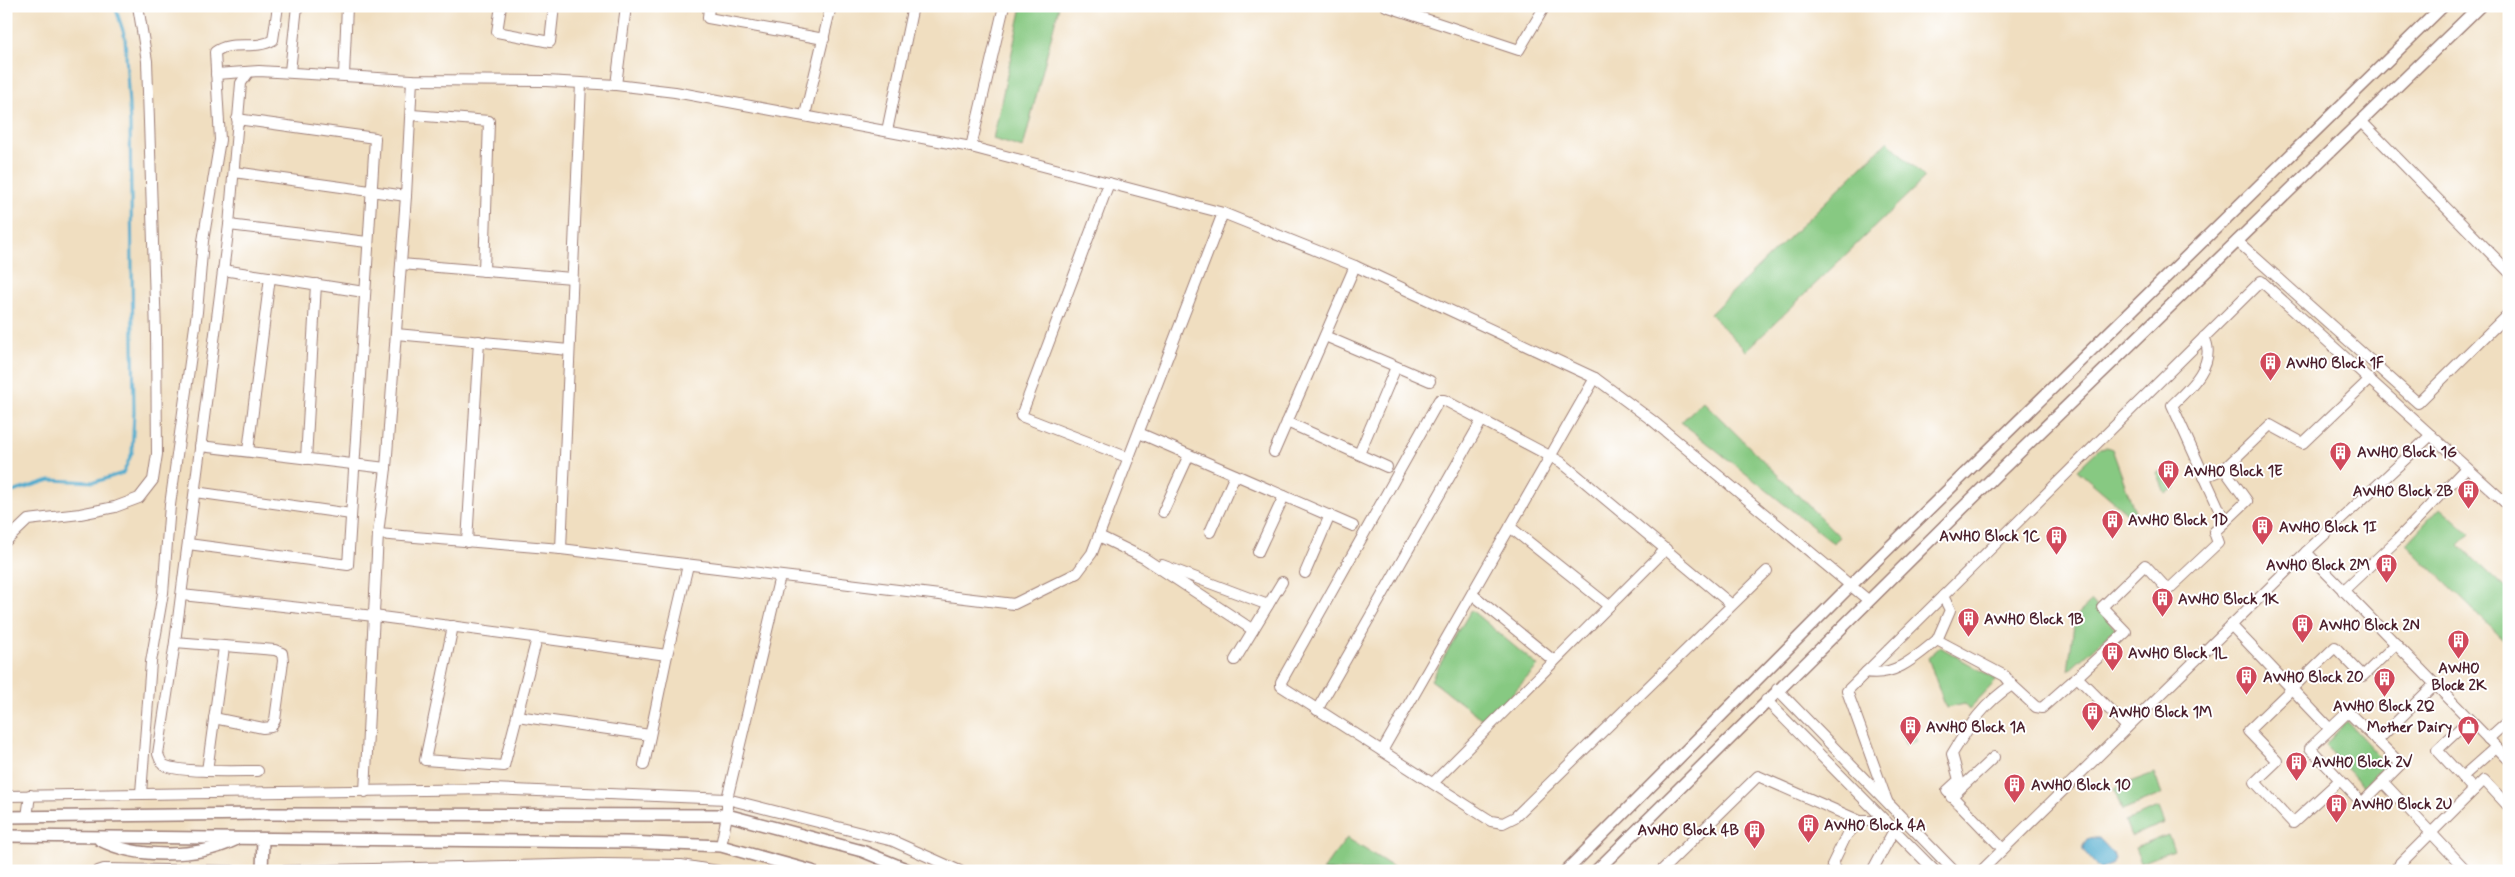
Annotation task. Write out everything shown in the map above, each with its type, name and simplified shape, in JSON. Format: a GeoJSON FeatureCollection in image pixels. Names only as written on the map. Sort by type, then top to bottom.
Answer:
{"type":"FeatureCollection","features":[{"type":"Feature","properties":{"kind":"street"},"geometry":{"type":"LineString","coordinates":[[6,541],[28,520],[80,514],[115,507],[139,498],[153,480],[157,454],[156,370],[148,80],[144,37],[138,6]]}},
{"type":"Feature","properties":{"kind":"street"},"geometry":{"type":"LineString","coordinates":[[141,793],[150,662],[163,593],[170,506],[197,312],[203,241],[220,140],[215,52],[222,46],[265,45],[273,40],[278,6]]}},
{"type":"Feature","properties":{"kind":"street"},"geometry":{"type":"LineString","coordinates":[[290,72],[297,6]]}},
{"type":"Feature","properties":{"kind":"street"},"geometry":{"type":"LineString","coordinates":[[344,75],[347,6]]}},
{"type":"Feature","properties":{"kind":"street"},"geometry":{"type":"LineString","coordinates":[[501,6],[497,32],[550,42],[554,6]]}},
{"type":"Feature","properties":{"kind":"street"},"geometry":{"type":"LineString","coordinates":[[616,85],[626,6]]}},
{"type":"Feature","properties":{"kind":"street"},"geometry":{"type":"LineString","coordinates":[[709,6],[708,18],[824,39]]}},
{"type":"Feature","properties":{"kind":"street"},"geometry":{"type":"LineString","coordinates":[[805,115],[831,6]]}},
{"type":"Feature","properties":{"kind":"street"},"geometry":{"type":"LineString","coordinates":[[888,130],[913,6]]}},
{"type":"Feature","properties":{"kind":"street"},"geometry":{"type":"LineString","coordinates":[[971,146],[1004,6]]}},
{"type":"Feature","properties":{"kind":"street"},"geometry":{"type":"LineString","coordinates":[[1386,6],[1519,50],[1545,6]]}},
{"type":"Feature","properties":{"kind":"street"},"geometry":{"type":"LineString","coordinates":[[1566,871],[1852,584],[2443,6]]}},
{"type":"Feature","properties":{"kind":"street"},"geometry":{"type":"LineString","coordinates":[[1596,871],[1777,689],[2480,6]]}},
{"type":"Feature","properties":{"kind":"street"},"geometry":{"type":"LineString","coordinates":[[216,74],[248,73],[259,70],[412,80],[581,83],[675,92],[971,146],[1223,213],[1356,266],[1595,378],[1654,421],[1852,584],[1868,600]]}},
{"type":"Feature","properties":{"kind":"street"},"geometry":{"type":"LineString","coordinates":[[248,73],[241,83],[229,225],[176,642],[158,754],[160,762],[167,766],[207,770],[258,771]]}},
{"type":"Feature","properties":{"kind":"street"},"geometry":{"type":"LineString","coordinates":[[365,792],[378,534],[386,468],[412,115],[412,80]]}},
{"type":"Feature","properties":{"kind":"street"},"geometry":{"type":"LineString","coordinates":[[561,549],[581,83]]}},
{"type":"Feature","properties":{"kind":"street"},"geometry":{"type":"LineString","coordinates":[[412,115],[489,121],[484,271]]}},
{"type":"Feature","properties":{"kind":"street"},"geometry":{"type":"LineString","coordinates":[[188,544],[348,565],[370,191],[375,138],[237,119]]}},
{"type":"Feature","properties":{"kind":"street"},"geometry":{"type":"LineString","coordinates":[[2361,121],[2509,272]]}},
{"type":"Feature","properties":{"kind":"street"},"geometry":{"type":"LineString","coordinates":[[234,172],[406,196]]}},
{"type":"Feature","properties":{"kind":"street"},"geometry":{"type":"LineString","coordinates":[[1109,183],[1021,416],[1129,458]]}},
{"type":"Feature","properties":{"kind":"street"},"geometry":{"type":"LineString","coordinates":[[378,534],[561,549],[1014,604],[1077,573],[1092,553],[1223,213]]}},
{"type":"Feature","properties":{"kind":"street"},"geometry":{"type":"LineString","coordinates":[[229,225],[367,242]]}},
{"type":"Feature","properties":{"kind":"street"},"geometry":{"type":"LineString","coordinates":[[2237,241],[2418,402],[2509,313]]}},
{"type":"Feature","properties":{"kind":"street"},"geometry":{"type":"LineString","coordinates":[[401,264],[572,278]]}},
{"type":"Feature","properties":{"kind":"street"},"geometry":{"type":"LineString","coordinates":[[1274,452],[1356,266]]}},
{"type":"Feature","properties":{"kind":"street"},"geometry":{"type":"LineString","coordinates":[[223,270],[364,292]]}},
{"type":"Feature","properties":{"kind":"street"},"geometry":{"type":"LineString","coordinates":[[248,451],[270,277]]}},
{"type":"Feature","properties":{"kind":"street"},"geometry":{"type":"LineString","coordinates":[[1887,801],[1846,691],[2261,281],[2509,506]]}},
{"type":"Feature","properties":{"kind":"street"},"geometry":{"type":"LineString","coordinates":[[306,459],[316,284]]}},
{"type":"Feature","properties":{"kind":"street"},"geometry":{"type":"LineString","coordinates":[[396,334],[569,350]]}},
{"type":"Feature","properties":{"kind":"street"},"geometry":{"type":"LineString","coordinates":[[1325,336],[1430,381]]}},
{"type":"Feature","properties":{"kind":"street"},"geometry":{"type":"LineString","coordinates":[[2204,337],[2208,344],[2206,362],[2194,385],[2172,405],[2225,522]]}},
{"type":"Feature","properties":{"kind":"street"},"geometry":{"type":"LineString","coordinates":[[467,542],[479,342]]}},
{"type":"Feature","properties":{"kind":"street"},"geometry":{"type":"LineString","coordinates":[[1359,454],[1396,367]]}},
{"type":"Feature","properties":{"kind":"street"},"geometry":{"type":"LineString","coordinates":[[1382,751],[1595,378]]}},
{"type":"Feature","properties":{"kind":"street"},"geometry":{"type":"LineString","coordinates":[[2204,477],[2224,469],[2270,425],[2303,444],[2370,380]]}},
{"type":"Feature","properties":{"kind":"street"},"geometry":{"type":"LineString","coordinates":[[1732,604],[1561,462],[1444,400],[1439,400],[1435,404],[1281,682],[1284,690],[1491,820],[1503,823],[1515,817],[1767,571]]}},
{"type":"Feature","properties":{"kind":"street"},"geometry":{"type":"LineString","coordinates":[[1317,710],[1482,420]]}},
{"type":"Feature","properties":{"kind":"street"},"geometry":{"type":"LineString","coordinates":[[1287,422],[1387,467]]}},
{"type":"Feature","properties":{"kind":"street"},"geometry":{"type":"LineString","coordinates":[[1138,433],[1354,526]]}},
{"type":"Feature","properties":{"kind":"street"},"geometry":{"type":"LineString","coordinates":[[1980,871],[2306,552],[2430,435]]}},
{"type":"Feature","properties":{"kind":"street"},"geometry":{"type":"LineString","coordinates":[[200,446],[386,468]]}},
{"type":"Feature","properties":{"kind":"street"},"geometry":{"type":"LineString","coordinates":[[1163,512],[1189,455]]}},
{"type":"Feature","properties":{"kind":"street"},"geometry":{"type":"LineString","coordinates":[[2343,591],[2398,539],[2466,468]]}},
{"type":"Feature","properties":{"kind":"street"},"geometry":{"type":"LineString","coordinates":[[1938,640],[2005,676],[2036,707],[2042,708],[2126,632],[2102,607],[2145,565],[2168,590],[2218,543],[2214,532],[2247,501],[2224,469]]}},
{"type":"Feature","properties":{"kind":"street"},"geometry":{"type":"LineString","coordinates":[[1210,532],[1235,475]]}},
{"type":"Feature","properties":{"kind":"street"},"geometry":{"type":"LineString","coordinates":[[195,492],[351,514]]}},
{"type":"Feature","properties":{"kind":"street"},"geometry":{"type":"LineString","coordinates":[[1258,552],[1284,496]]}},
{"type":"Feature","properties":{"kind":"street"},"geometry":{"type":"LineString","coordinates":[[1305,573],[1330,515]]}},
{"type":"Feature","properties":{"kind":"street"},"geometry":{"type":"LineString","coordinates":[[1510,526],[1609,606]]}},
{"type":"Feature","properties":{"kind":"street"},"geometry":{"type":"LineString","coordinates":[[1099,536],[1144,558],[1268,605]]}},
{"type":"Feature","properties":{"kind":"street"},"geometry":{"type":"LineString","coordinates":[[1433,782],[1666,549]]}},
{"type":"Feature","properties":{"kind":"street"},"geometry":{"type":"LineString","coordinates":[[2306,552],[2509,760]]}},
{"type":"Feature","properties":{"kind":"street"},"geometry":{"type":"LineString","coordinates":[[1144,558],[1253,630]]}},
{"type":"Feature","properties":{"kind":"street"},"geometry":{"type":"LineString","coordinates":[[644,765],[666,655],[688,565]]}},
{"type":"Feature","properties":{"kind":"street"},"geometry":{"type":"LineString","coordinates":[[721,846],[727,815],[727,799],[780,576]]}},
{"type":"Feature","properties":{"kind":"street"},"geometry":{"type":"LineString","coordinates":[[1235,660],[1282,582]]}},
{"type":"Feature","properties":{"kind":"street"},"geometry":{"type":"LineString","coordinates":[[182,594],[374,616],[666,655]]}},
{"type":"Feature","properties":{"kind":"street"},"geometry":{"type":"LineString","coordinates":[[1472,594],[1554,661]]}},
{"type":"Feature","properties":{"kind":"street"},"geometry":{"type":"LineString","coordinates":[[1866,672],[1877,674],[1892,671],[1913,659],[1938,640],[1950,610],[1943,596]]}},
{"type":"Feature","properties":{"kind":"street"},"geometry":{"type":"LineString","coordinates":[[2231,625],[2330,729]]}},
{"type":"Feature","properties":{"kind":"street"},"geometry":{"type":"LineString","coordinates":[[453,626],[425,760],[504,766],[537,638]]}},
{"type":"Feature","properties":{"kind":"street"},"geometry":{"type":"LineString","coordinates":[[176,642],[275,650],[282,653],[283,661],[275,720],[272,727],[263,728],[214,718]]}},
{"type":"Feature","properties":{"kind":"street"},"geometry":{"type":"LineString","coordinates":[[2340,780],[2294,823],[2255,782],[2277,762],[2248,731],[2335,647],[2363,676],[2396,644]]}},
{"type":"Feature","properties":{"kind":"street"},"geometry":{"type":"LineString","coordinates":[[207,770],[224,647]]}},
{"type":"Feature","properties":{"kind":"street"},"geometry":{"type":"LineString","coordinates":[[2077,677],[2127,727]]}},
{"type":"Feature","properties":{"kind":"street"},"geometry":{"type":"LineString","coordinates":[[2377,741],[2435,684]]}},
{"type":"Feature","properties":{"kind":"street"},"geometry":{"type":"LineString","coordinates":[[2003,849],[1947,791],[1959,780],[1952,754],[1974,718],[1997,694],[2012,685]]}},
{"type":"Feature","properties":{"kind":"street"},"geometry":{"type":"LineString","coordinates":[[1777,689],[1954,871]]}},
{"type":"Feature","properties":{"kind":"street"},"geometry":{"type":"LineString","coordinates":[[1766,700],[1935,871]]}},
{"type":"Feature","properties":{"kind":"street"},"geometry":{"type":"LineString","coordinates":[[2348,712],[2401,764],[2362,803],[2310,748],[2330,729],[2348,712]]}},
{"type":"Feature","properties":{"kind":"street"},"geometry":{"type":"LineString","coordinates":[[517,716],[650,735]]}},
{"type":"Feature","properties":{"kind":"street"},"geometry":{"type":"LineString","coordinates":[[2470,720],[2437,750],[2474,790]]}},
{"type":"Feature","properties":{"kind":"street"},"geometry":{"type":"LineString","coordinates":[[2462,778],[2509,720]]}},
{"type":"Feature","properties":{"kind":"street"},"geometry":{"type":"LineString","coordinates":[[1951,797],[1994,757]]}},
{"type":"Feature","properties":{"kind":"street"},"geometry":{"type":"LineString","coordinates":[[1661,871],[1758,776],[1860,821],[1886,820]]}},
{"type":"Feature","properties":{"kind":"street"},"geometry":{"type":"LineString","coordinates":[[2393,871],[2484,780],[2509,807]]}},
{"type":"Feature","properties":{"kind":"street"},"geometry":{"type":"LineString","coordinates":[[2383,782],[2467,871]]}},
{"type":"Feature","properties":{"kind":"street"},"geometry":{"type":"LineString","coordinates":[[6,796],[492,789],[727,799],[893,842],[960,871]]}},
{"type":"Feature","properties":{"kind":"street"},"geometry":{"type":"LineString","coordinates":[[27,817],[30,795]]}},
{"type":"Feature","properties":{"kind":"street"},"geometry":{"type":"LineString","coordinates":[[6,817],[284,814],[727,815],[862,851],[911,871]]}},
{"type":"Feature","properties":{"kind":"street"},"geometry":{"type":"LineString","coordinates":[[1838,871],[1832,865],[1846,836],[1860,821]]}},
{"type":"Feature","properties":{"kind":"street"},"geometry":{"type":"LineString","coordinates":[[1872,871],[1894,830]]}},
{"type":"Feature","properties":{"kind":"street"},"geometry":{"type":"LineString","coordinates":[[6,836],[94,837],[107,844],[125,849],[160,854],[189,853],[217,848],[236,839],[627,842],[721,846],[812,871]]}},
{"type":"Feature","properties":{"kind":"street"},"geometry":{"type":"LineString","coordinates":[[262,871],[263,839]]}},
{"type":"Feature","properties":{"kind":"street"},"geometry":{"type":"LineString","coordinates":[[284,871],[618,868],[681,865],[718,871]]}},
{"type":"Feature","properties":{"kind":"street"},"geometry":{"type":"LineString","coordinates":[[98,871],[104,869],[232,871]]}},
{"type":"Feature","properties":{"kind":"green space"},"geometry":{"type":"Polygon","coordinates":[[[1022,6],[1059,6],[1023,148],[993,139],[1022,6]]]}},
{"type":"Feature","properties":{"kind":"green space"},"geometry":{"type":"Polygon","coordinates":[[[1888,141],[1925,178],[1746,351],[1710,314],[1888,141]]]}},
{"type":"Feature","properties":{"kind":"green space"},"geometry":{"type":"Polygon","coordinates":[[[1703,401],[1840,537],[1833,543],[1681,422],[1703,401]]]}},
{"type":"Feature","properties":{"kind":"green space"},"geometry":{"type":"Polygon","coordinates":[[[2100,448],[2112,449],[2139,523],[2077,470],[2100,448]]]}},
{"type":"Feature","properties":{"kind":"green space"},"geometry":{"type":"Polygon","coordinates":[[[2168,469],[2176,488],[2165,493],[2157,473],[2168,469]]]}},
{"type":"Feature","properties":{"kind":"green space"},"geometry":{"type":"Polygon","coordinates":[[[2440,507],[2470,534],[2459,545],[2506,589],[2509,586],[2509,645],[2406,544],[2440,507]]]}},
{"type":"Feature","properties":{"kind":"green space"},"geometry":{"type":"Polygon","coordinates":[[[2092,601],[2115,629],[2068,671],[2075,617],[2092,601]]]}},
{"type":"Feature","properties":{"kind":"green space"},"geometry":{"type":"Polygon","coordinates":[[[1471,610],[1538,666],[1486,722],[1431,680],[1471,610]]]}},
{"type":"Feature","properties":{"kind":"green space"},"geometry":{"type":"Polygon","coordinates":[[[1940,647],[1997,680],[1969,709],[1965,704],[1946,708],[1928,658],[1940,647]]]}},
{"type":"Feature","properties":{"kind":"green space"},"geometry":{"type":"Polygon","coordinates":[[[2347,721],[2386,764],[2363,786],[2325,745],[2347,721]]]}},
{"type":"Feature","properties":{"kind":"green space"},"geometry":{"type":"Polygon","coordinates":[[[1909,723],[1917,742],[1906,746],[1898,727],[1909,723]]]}},
{"type":"Feature","properties":{"kind":"green space"},"geometry":{"type":"Polygon","coordinates":[[[2154,773],[2162,794],[2122,810],[2114,788],[2154,773]]]}},
{"type":"Feature","properties":{"kind":"green space"},"geometry":{"type":"Polygon","coordinates":[[[2159,808],[2165,823],[2131,836],[2125,821],[2159,808]]]}},
{"type":"Feature","properties":{"kind":"green space"},"geometry":{"type":"Polygon","coordinates":[[[2168,835],[2174,850],[2141,863],[2135,848],[2168,835]]]}},
{"type":"Feature","properties":{"kind":"green space"},"geometry":{"type":"Polygon","coordinates":[[[1347,838],[1398,870],[1322,871],[1347,838]]]}},
{"type":"Feature","properties":{"kind":"water"},"geometry":{"type":"Polygon","coordinates":[[[2099,838],[2113,853],[2115,859],[2112,864],[2100,870],[2083,850],[2087,840],[2099,838]]]}},
{"type":"Feature","properties":{"kind":"waterway"},"geometry":{"type":"LineString","coordinates":[[6,494],[50,480],[95,482],[123,473],[132,453],[134,412],[130,124],[125,37],[115,6]]}},
{"type":"Feature","properties":{"kind":"place","name":"AWHO Block 1F"},"geometry":{"type":"Point","coordinates":[2270,382]}},
{"type":"Feature","properties":{"kind":"place","name":"AWHO Block 1G"},"geometry":{"type":"Point","coordinates":[2341,471]}},
{"type":"Feature","properties":{"kind":"place","name":"AWHO Block 1E"},"geometry":{"type":"Point","coordinates":[2168,490]}},
{"type":"Feature","properties":{"kind":"place","name":"AWHO Block 2B"},"geometry":{"type":"Point","coordinates":[2469,510]}},
{"type":"Feature","properties":{"kind":"place","name":"AWHO Block 1D"},"geometry":{"type":"Point","coordinates":[2112,539]}},
{"type":"Feature","properties":{"kind":"place","name":"AWHO Block 1I"},"geometry":{"type":"Point","coordinates":[2263,546]}},
{"type":"Feature","properties":{"kind":"place","name":"AWHO Block 1C"},"geometry":{"type":"Point","coordinates":[2056,555]}},
{"type":"Feature","properties":{"kind":"place","name":"AWHO Block 2M"},"geometry":{"type":"Point","coordinates":[2386,584]}},
{"type":"Feature","properties":{"kind":"place","name":"AWHO Block 1K"},"geometry":{"type":"Point","coordinates":[2162,618]}},
{"type":"Feature","properties":{"kind":"place","name":"AWHO Block 1B"},"geometry":{"type":"Point","coordinates":[1968,638]}},
{"type":"Feature","properties":{"kind":"place","name":"AWHO Block 2N"},"geometry":{"type":"Point","coordinates":[2303,644]}},
{"type":"Feature","properties":{"kind":"place","name":"AWHO Block 2K"},"geometry":{"type":"Point","coordinates":[2459,659]}},
{"type":"Feature","properties":{"kind":"place","name":"AWHO Block 1L"},"geometry":{"type":"Point","coordinates":[2112,672]}},
{"type":"Feature","properties":{"kind":"place","name":"AWHO Block 2O"},"geometry":{"type":"Point","coordinates":[2247,696]}},
{"type":"Feature","properties":{"kind":"place","name":"AWHO Block 2Q"},"geometry":{"type":"Point","coordinates":[2384,697]}},
{"type":"Feature","properties":{"kind":"place","name":"AWHO Block 1M"},"geometry":{"type":"Point","coordinates":[2093,731]}},
{"type":"Feature","properties":{"kind":"place","name":"AWHO Block 1A"},"geometry":{"type":"Point","coordinates":[1910,746]}},
{"type":"Feature","properties":{"kind":"place","name":"Mother Dairy"},"geometry":{"type":"Point","coordinates":[2468,746]}},
{"type":"Feature","properties":{"kind":"place","name":"AWHO Block 2V"},"geometry":{"type":"Point","coordinates":[2296,781]}},
{"type":"Feature","properties":{"kind":"place","name":"AWHO Block 1O"},"geometry":{"type":"Point","coordinates":[2015,804]}},
{"type":"Feature","properties":{"kind":"place","name":"AWHO Block 2U"},"geometry":{"type":"Point","coordinates":[2336,823]}},
{"type":"Feature","properties":{"kind":"place","name":"AWHO Block 4A"},"geometry":{"type":"Point","coordinates":[1808,844]}},
{"type":"Feature","properties":{"kind":"place","name":"AWHO Block 4B"},"geometry":{"type":"Point","coordinates":[1755,849]}}]}
